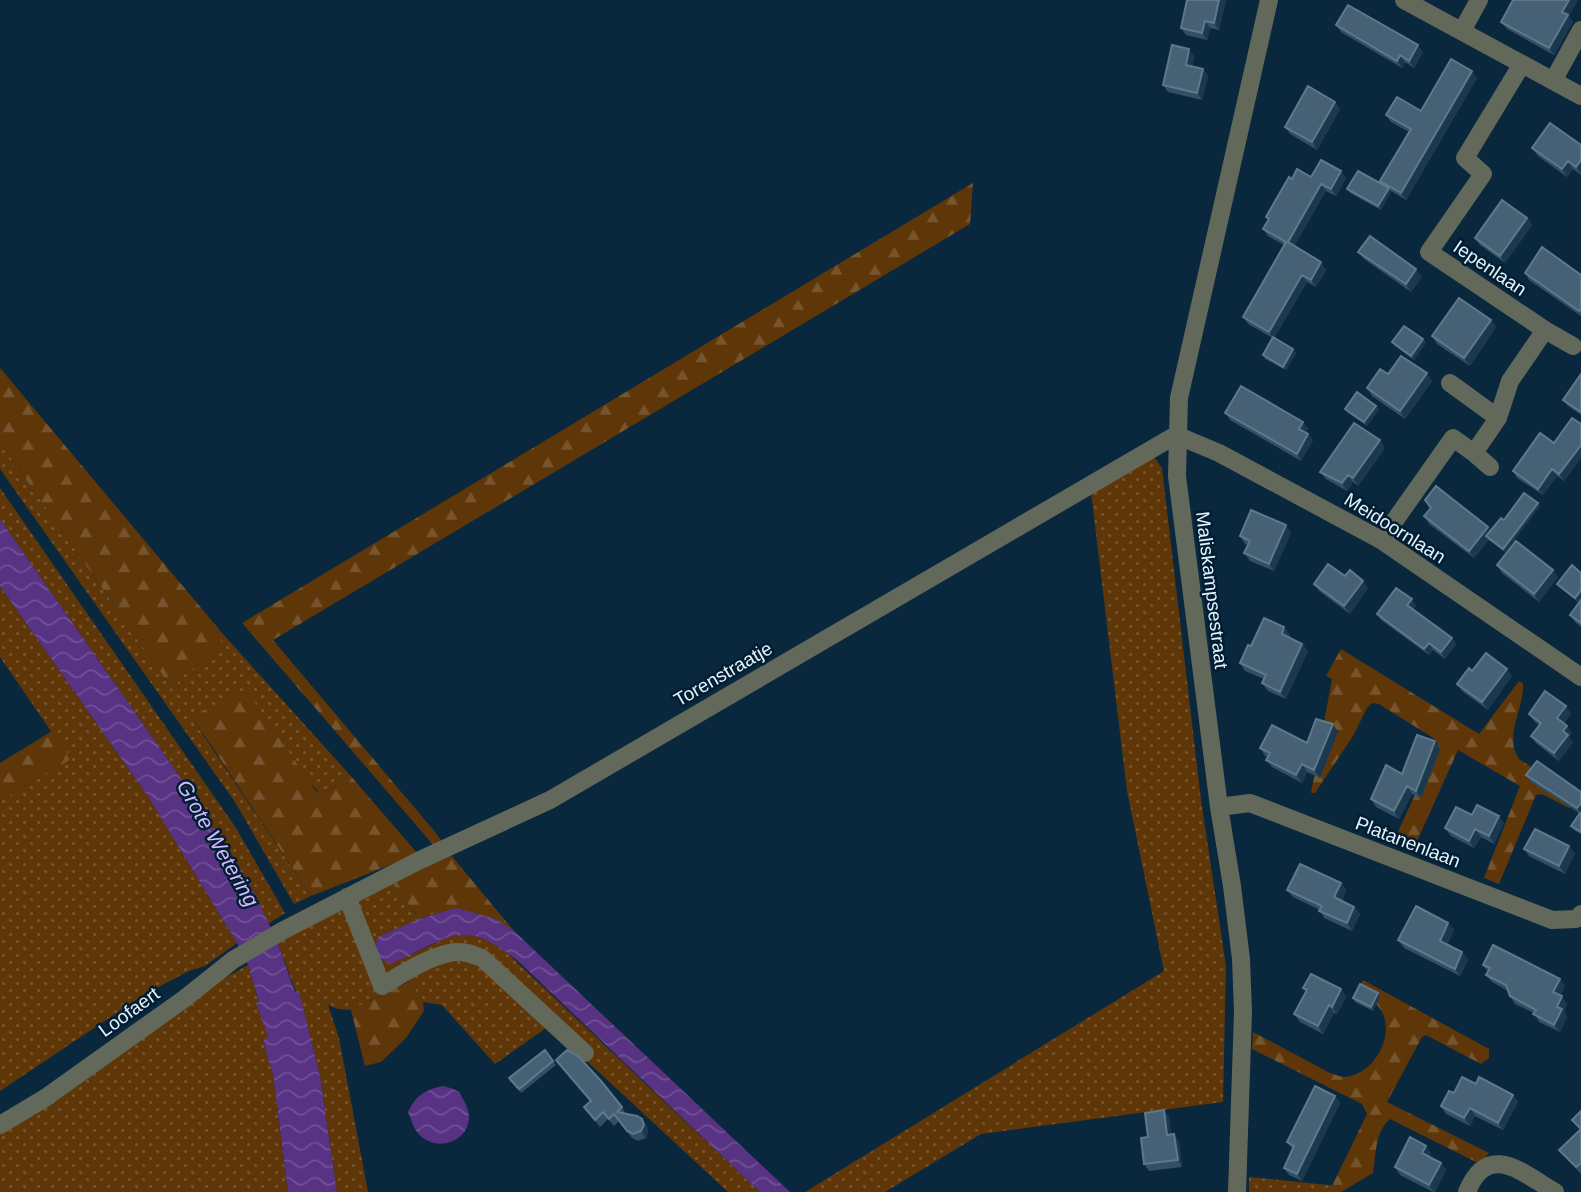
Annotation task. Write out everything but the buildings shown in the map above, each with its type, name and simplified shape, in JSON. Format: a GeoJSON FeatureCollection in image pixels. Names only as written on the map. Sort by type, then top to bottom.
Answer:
{"type":"FeatureCollection","features":[{"type":"Feature","properties":{"kind":"street","name":"Maliskampsestraat"},"geometry":{"type":"LineString","coordinates":[[1237,1192],[1243,1012],[1241,959],[1177,476],[1176,435],[1179,398],[1269,0]]}},
{"type":"Feature","properties":{"kind":"street"},"geometry":{"type":"LineString","coordinates":[[1404,0],[1581,96]]}},
{"type":"Feature","properties":{"kind":"street"},"geometry":{"type":"LineString","coordinates":[[1462,31],[1479,0]]}},
{"type":"Feature","properties":{"kind":"street"},"geometry":{"type":"LineString","coordinates":[[1553,80],[1581,30]]}},
{"type":"Feature","properties":{"kind":"street","name":"Iepenlaan"},"geometry":{"type":"LineString","coordinates":[[1522,64],[1465,158],[1483,174],[1429,253],[1573,346]]}},
{"type":"Feature","properties":{"kind":"street"},"geometry":{"type":"LineString","coordinates":[[1474,453],[1498,418],[1510,381],[1545,330]]}},
{"type":"Feature","properties":{"kind":"street"},"geometry":{"type":"LineString","coordinates":[[1450,383],[1498,418]]}},
{"type":"Feature","properties":{"kind":"street","name":"Meidoornlaan"},"geometry":{"type":"LineString","coordinates":[[1176,435],[1219,453],[1381,540],[1581,677]]}},
{"type":"Feature","properties":{"kind":"street","name":"Torenstraatje"},"geometry":{"type":"LineString","coordinates":[[282,931],[550,800],[1176,435]]}},
{"type":"Feature","properties":{"kind":"street"},"geometry":{"type":"LineString","coordinates":[[1381,540],[1453,438],[1490,467]]}},
{"type":"Feature","properties":{"kind":"street","name":"Platanenlaan"},"geometry":{"type":"LineString","coordinates":[[1219,807],[1250,803],[1552,920],[1576,919],[1581,914]]}},
{"type":"Feature","properties":{"kind":"street"},"geometry":{"type":"LineString","coordinates":[[347,897],[382,986],[408,971],[450,953],[468,953],[482,958],[585,1053]]}},
{"type":"Feature","properties":{"kind":"street","name":"Loofaert"},"geometry":{"type":"LineString","coordinates":[[0,1125],[56,1090],[184,999],[233,960],[282,931]]}},
{"type":"Feature","properties":{"kind":"street"},"geometry":{"type":"LineString","coordinates":[[1467,1192],[1475,1174],[1491,1163],[1510,1165],[1555,1192]]}},
{"type":"Feature","properties":{"kind":"green space"},"geometry":{"type":"Polygon","coordinates":[[[973,183],[970,224],[273,640],[444,844],[435,847],[242,623],[973,183]]]}},
{"type":"Feature","properties":{"kind":"green space"},"geometry":{"type":"Polygon","coordinates":[[[0,368],[223,634],[215,656],[183,674],[173,690],[0,442],[0,368]]]}},
{"type":"Feature","properties":{"kind":"green space"},"geometry":{"type":"Polygon","coordinates":[[[0,442],[173,690],[183,674],[215,656],[223,634],[349,774],[333,789],[320,793],[302,775],[209,709],[191,717],[311,896],[294,904],[235,802],[0,469],[0,442]]]}},
{"type":"Feature","properties":{"kind":"green space"},"geometry":{"type":"Polygon","coordinates":[[[1154,457],[1162,468],[1201,800],[1226,966],[1223,1102],[981,1134],[885,1192],[805,1192],[1164,971],[1127,791],[1091,492],[1154,457]]]}},
{"type":"Feature","properties":{"kind":"green space"},"geometry":{"type":"Polygon","coordinates":[[[0,488],[236,828],[285,913],[268,924],[252,888],[180,777],[0,519],[0,488]]]}},
{"type":"Feature","properties":{"kind":"green space"},"geometry":{"type":"Polygon","coordinates":[[[0,586],[149,798],[237,943],[205,966],[189,971],[145,994],[0,1091],[0,801],[70,759],[0,657],[0,586]]]}},
{"type":"Feature","properties":{"kind":"green space"},"geometry":{"type":"Polygon","coordinates":[[[1341,649],[1479,734],[1519,681],[1523,683],[1513,741],[1519,759],[1575,796],[1578,802],[1569,808],[1542,794],[1536,795],[1499,884],[1484,878],[1520,786],[1458,750],[1413,850],[1393,843],[1438,744],[1435,739],[1379,704],[1372,703],[1367,708],[1353,736],[1315,793],[1311,793],[1332,679],[1326,676],[1341,649]]]}},
{"type":"Feature","properties":{"kind":"green space"},"geometry":{"type":"Polygon","coordinates":[[[240,691],[247,691],[315,790],[320,793],[333,789],[349,774],[418,854],[311,896],[191,717],[240,691]]]}},
{"type":"Feature","properties":{"kind":"green space"},"geometry":{"type":"Polygon","coordinates":[[[52,731],[71,759],[0,801],[0,763],[52,731]]]}},
{"type":"Feature","properties":{"kind":"green space"},"geometry":{"type":"Polygon","coordinates":[[[451,855],[514,931],[491,919],[468,913],[445,913],[419,919],[391,880],[451,855]]]}},
{"type":"Feature","properties":{"kind":"green space"},"geometry":{"type":"Polygon","coordinates":[[[391,880],[419,919],[379,937],[411,955],[458,935],[478,937],[504,950],[760,1192],[728,1192],[549,1026],[495,1064],[442,1005],[423,1002],[409,981],[351,1010],[328,1005],[339,1038],[368,1192],[337,1192],[320,1076],[299,992],[296,992],[277,941],[391,880]]]}},
{"type":"Feature","properties":{"kind":"green space"},"geometry":{"type":"Polygon","coordinates":[[[248,965],[268,1036],[263,1041],[273,1075],[288,1192],[0,1192],[0,1132],[217,982],[248,965]]]}},
{"type":"Feature","properties":{"kind":"green space"},"geometry":{"type":"Polygon","coordinates":[[[1363,980],[1489,1049],[1489,1058],[1481,1064],[1426,1035],[1422,1037],[1387,1102],[1489,1153],[1480,1164],[1390,1119],[1381,1130],[1373,1173],[1341,1192],[1338,1186],[1332,1186],[1367,1114],[1362,1104],[1252,1049],[1253,1032],[1330,1073],[1346,1077],[1356,1074],[1373,1061],[1384,1042],[1386,1032],[1380,1008],[1358,989],[1363,980]]]}},
{"type":"Feature","properties":{"kind":"green space"},"geometry":{"type":"Polygon","coordinates":[[[410,981],[423,1002],[424,1011],[406,1038],[381,1062],[365,1066],[351,1010],[410,981]]]}},
{"type":"Feature","properties":{"kind":"green space"},"geometry":{"type":"Polygon","coordinates":[[[1249,1177],[1338,1186],[1341,1192],[1249,1192],[1249,1177]]]}},
{"type":"Feature","properties":{"kind":"water","name":"Grote Wetering"},"geometry":{"type":"Polygon","coordinates":[[[0,519],[180,777],[252,888],[277,941],[295,992],[299,991],[320,1076],[337,1192],[288,1192],[273,1075],[263,1041],[268,1036],[256,1003],[259,1002],[248,965],[149,798],[0,586],[0,519]]]}},
{"type":"Feature","properties":{"kind":"water"},"geometry":{"type":"Polygon","coordinates":[[[456,908],[496,919],[514,931],[790,1192],[760,1192],[519,962],[499,947],[468,935],[455,936],[390,964],[379,957],[375,946],[378,937],[419,919],[456,908]]]}},
{"type":"Feature","properties":{"kind":"water"},"geometry":{"type":"Polygon","coordinates":[[[443,1086],[460,1093],[469,1113],[468,1124],[456,1139],[436,1143],[426,1140],[417,1132],[408,1112],[422,1094],[443,1086]]]}}]}
